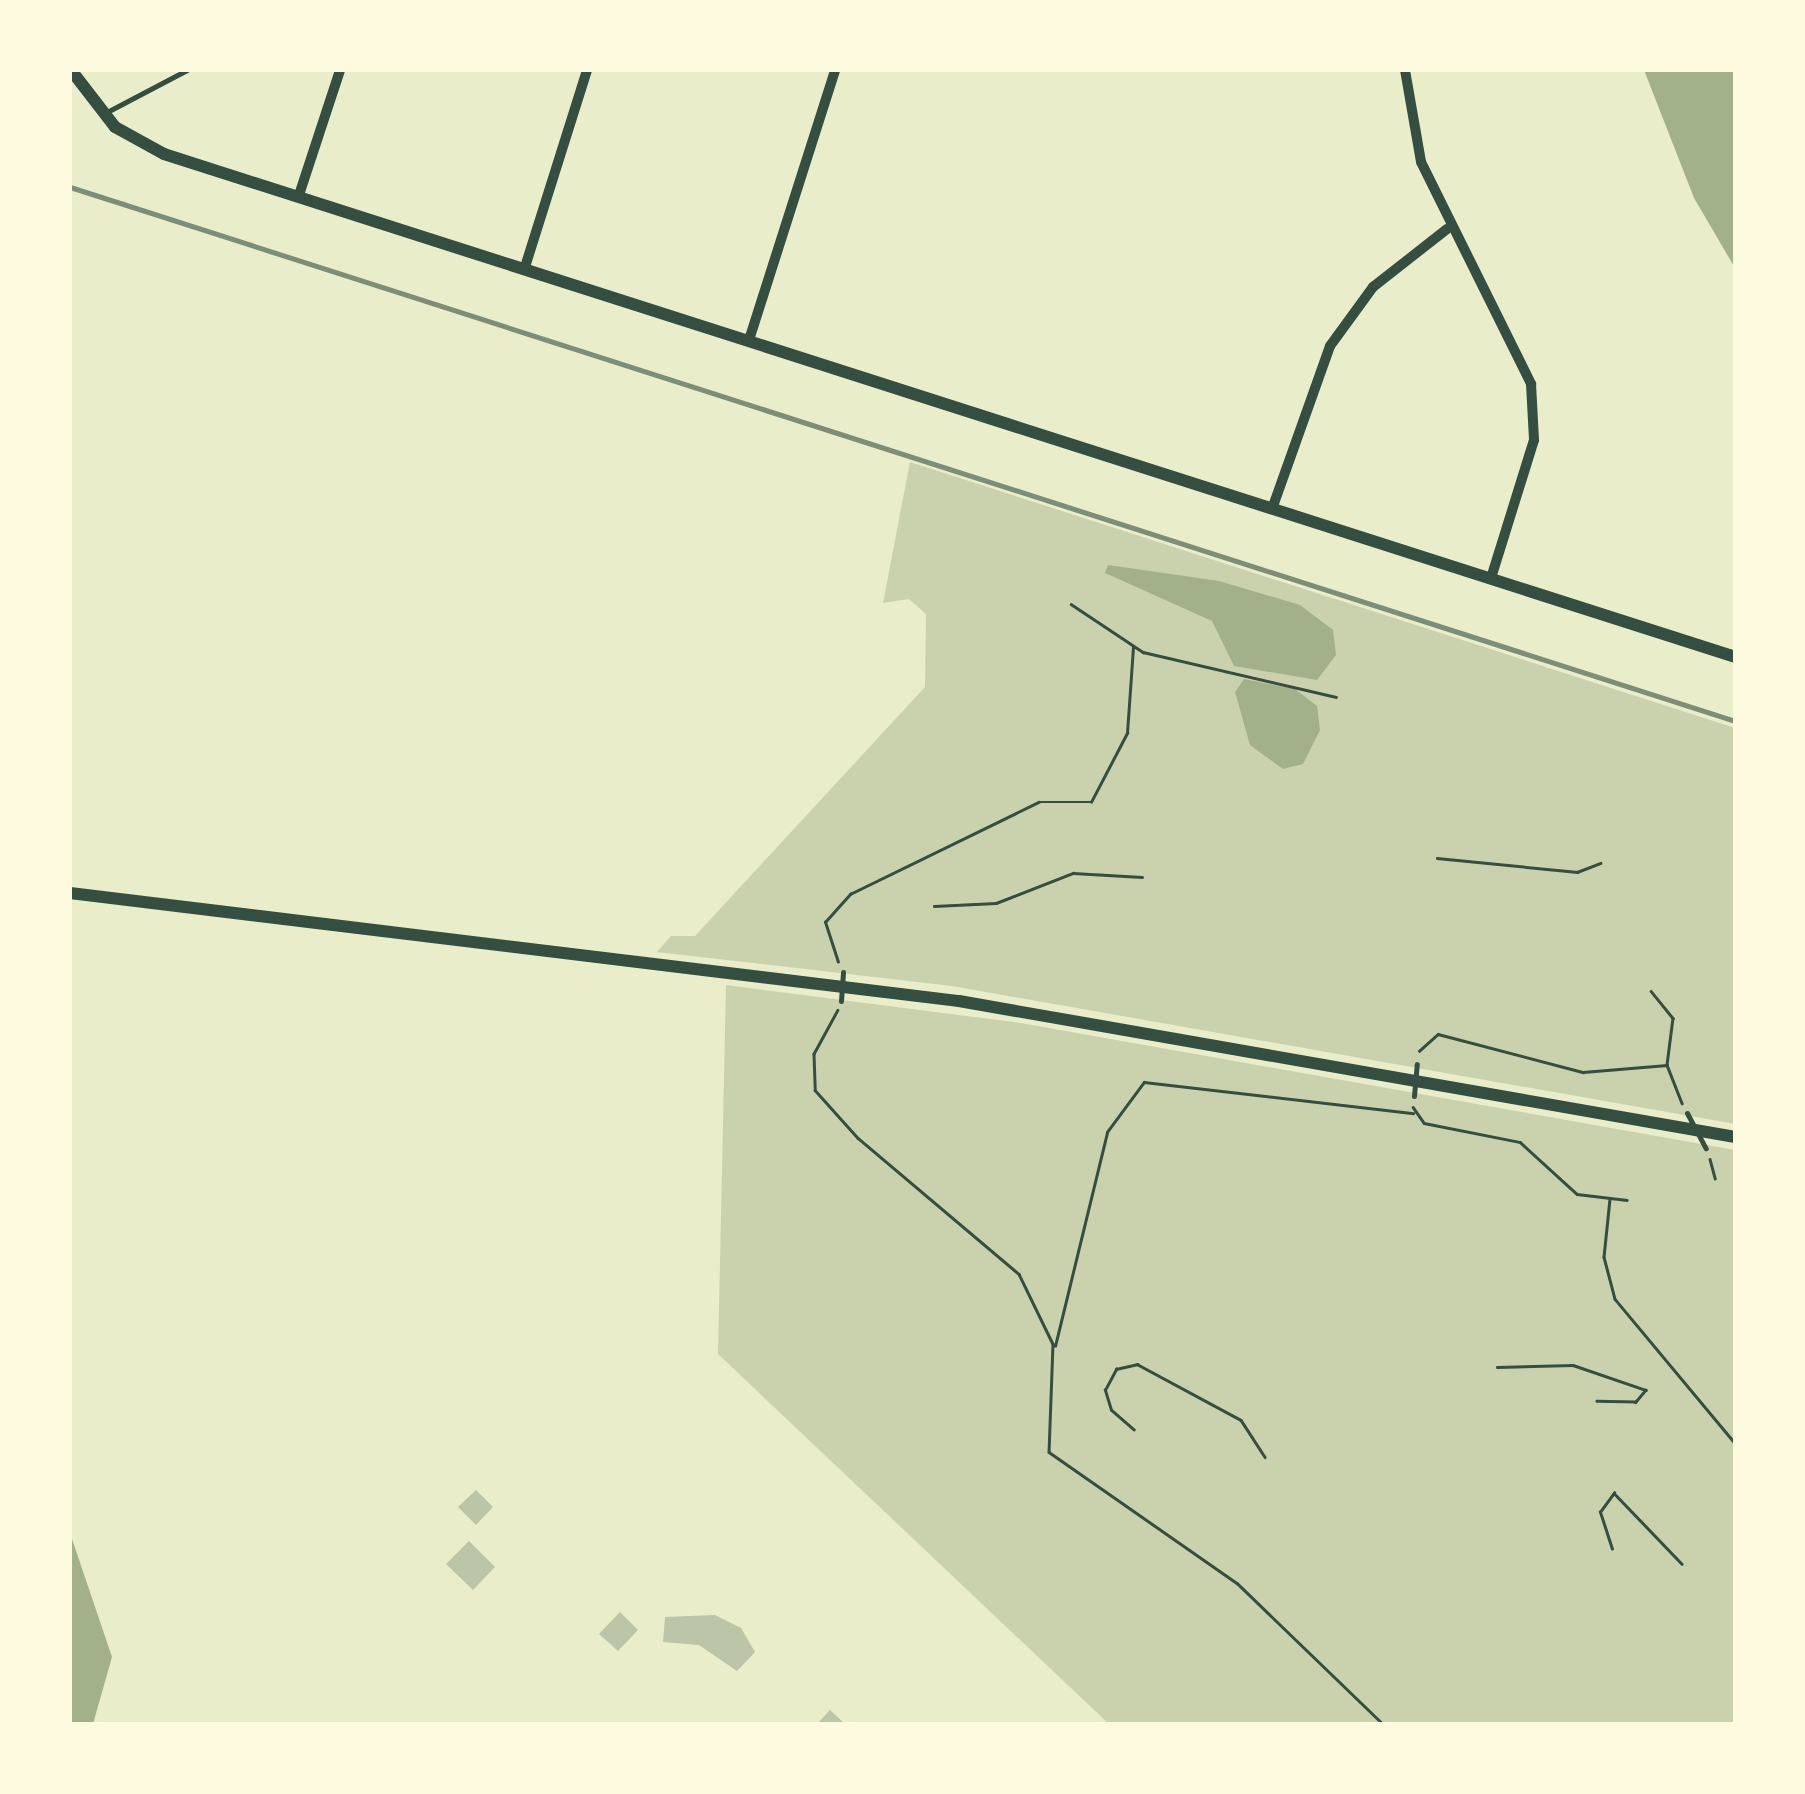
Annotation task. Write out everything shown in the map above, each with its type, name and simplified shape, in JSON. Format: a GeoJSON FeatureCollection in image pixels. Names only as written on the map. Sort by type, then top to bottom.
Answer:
{"type":"FeatureCollection","features":[{"type":"Feature","properties":{"kind":"street"},"geometry":{"type":"LineString","coordinates":[[300,195],[340,70]]}},
{"type":"Feature","properties":{"kind":"street"},"geometry":{"type":"LineString","coordinates":[[526,267],[587,70]]}},
{"type":"Feature","properties":{"kind":"street"},"geometry":{"type":"LineString","coordinates":[[749,340],[835,70]]}},
{"type":"Feature","properties":{"kind":"street"},"geometry":{"type":"LineString","coordinates":[[1406,70],[1420,162],[1447,228],[1523,360],[1534,409],[1534,440],[1491,578]]}},
{"type":"Feature","properties":{"kind":"street"},"geometry":{"type":"LineString","coordinates":[[71,73],[102,115],[164,154],[1735,657]]}},
{"type":"Feature","properties":{"kind":"street"},"geometry":{"type":"LineString","coordinates":[[1272,509],[1330,346],[1373,287],[1447,228]]}},
{"type":"Feature","properties":{"kind":"street"},"geometry":{"type":"LineString","coordinates":[[70,893],[843,978],[1735,1137]]}},
{"type":"Feature","properties":{"kind":"lane"},"geometry":{"type":"LineString","coordinates":[[102,115],[187,70]]}},
{"type":"Feature","properties":{"kind":"lane"},"geometry":{"type":"LineString","coordinates":[[841,1001],[843,978]]}},
{"type":"Feature","properties":{"kind":"lane"},"geometry":{"type":"LineString","coordinates":[[1414,1096],[1417,1064]]}},
{"type":"Feature","properties":{"kind":"lane"},"geometry":{"type":"LineString","coordinates":[[1687,1113],[1706,1148]]}},
{"type":"Feature","properties":{"kind":"path"},"geometry":{"type":"LineString","coordinates":[[1071,604],[1133,648],[1336,697]]}},
{"type":"Feature","properties":{"kind":"path"},"geometry":{"type":"LineString","coordinates":[[843,978],[825,927],[850,894],[1039,802],[1091,802],[1127,733],[1133,648]]}},
{"type":"Feature","properties":{"kind":"path"},"geometry":{"type":"LineString","coordinates":[[1438,858],[1578,872],[1600,863]]}},
{"type":"Feature","properties":{"kind":"path"},"geometry":{"type":"LineString","coordinates":[[934,906],[996,903],[1073,872],[1142,876]]}},
{"type":"Feature","properties":{"kind":"path"},"geometry":{"type":"LineString","coordinates":[[1652,991],[1673,1018],[1667,1066],[1687,1113]]}},
{"type":"Feature","properties":{"kind":"path"},"geometry":{"type":"LineString","coordinates":[[841,1001],[814,1054],[819,1098],[1005,1258],[1054,1352]]}},
{"type":"Feature","properties":{"kind":"path"},"geometry":{"type":"LineString","coordinates":[[1417,1064],[1423,1042],[1438,1034],[1583,1072],[1667,1066]]}},
{"type":"Feature","properties":{"kind":"path"},"geometry":{"type":"LineString","coordinates":[[1383,1724],[1236,1583],[1050,1452],[1054,1352],[1107,1132],[1138,1085],[1173,1078],[1390,1117],[1414,1113],[1427,1124],[1520,1142],[1570,1190],[1627,1200]]}},
{"type":"Feature","properties":{"kind":"path"},"geometry":{"type":"LineString","coordinates":[[1414,1096],[1414,1113]]}},
{"type":"Feature","properties":{"kind":"path"},"geometry":{"type":"LineString","coordinates":[[1706,1148],[1715,1178]]}},
{"type":"Feature","properties":{"kind":"path"},"geometry":{"type":"LineString","coordinates":[[1610,1199],[1604,1256],[1616,1300],[1735,1442]]}},
{"type":"Feature","properties":{"kind":"path"},"geometry":{"type":"LineString","coordinates":[[1134,1430],[1111,1410],[1105,1390],[1116,1369],[1143,1364],[1241,1420],[1265,1456]]}},
{"type":"Feature","properties":{"kind":"path"},"geometry":{"type":"LineString","coordinates":[[1497,1367],[1573,1366],[1646,1390],[1636,1402],[1596,1402]]}},
{"type":"Feature","properties":{"kind":"path"},"geometry":{"type":"LineString","coordinates":[[1612,1549],[1600,1512],[1614,1493],[1682,1564]]}},
{"type":"Feature","properties":{"kind":"shaded area"},"geometry":{"type":"Polygon","coordinates":[[[1644,70],[1735,70],[1735,268],[1694,198],[1644,70]]]}},
{"type":"Feature","properties":{"kind":"shaded area"},"geometry":{"type":"Polygon","coordinates":[[[910,462],[1735,728],[1735,1124],[952,986],[657,952],[671,936],[695,936],[925,687],[926,614],[909,599],[883,603],[910,462]]]}},
{"type":"Feature","properties":{"kind":"shaded area"},"geometry":{"type":"Polygon","coordinates":[[[1108,565],[1219,581],[1300,605],[1333,630],[1336,655],[1317,680],[1234,666],[1212,621],[1105,573],[1108,565]]]}},
{"type":"Feature","properties":{"kind":"shaded area"},"geometry":{"type":"Polygon","coordinates":[[[1244,679],[1295,689],[1317,706],[1320,730],[1303,764],[1283,769],[1250,745],[1235,692],[1244,679]]]}},
{"type":"Feature","properties":{"kind":"shaded area"},"geometry":{"type":"Polygon","coordinates":[[[726,985],[1021,1023],[1735,1150],[1735,1724],[1109,1724],[718,1354],[726,985]]]}},
{"type":"Feature","properties":{"kind":"shaded area"},"geometry":{"type":"Polygon","coordinates":[[[70,1533],[112,1657],[93,1724],[70,1724],[70,1533]]]}},
{"type":"Feature","properties":{"kind":"building"},"geometry":{"type":"Polygon","coordinates":[[[476,1490],[493,1507],[476,1525],[458,1507],[476,1490]]]}},
{"type":"Feature","properties":{"kind":"building"},"geometry":{"type":"Polygon","coordinates":[[[469,1541],[495,1567],[473,1590],[446,1564],[469,1541]]]}},
{"type":"Feature","properties":{"kind":"building"},"geometry":{"type":"Polygon","coordinates":[[[620,1612],[638,1630],[618,1651],[599,1634],[620,1612]]]}},
{"type":"Feature","properties":{"kind":"building"},"geometry":{"type":"Polygon","coordinates":[[[715,1615],[741,1628],[755,1652],[737,1671],[699,1645],[663,1642],[665,1617],[715,1615]]]}},
{"type":"Feature","properties":{"kind":"building"},"geometry":{"type":"Polygon","coordinates":[[[830,1710],[845,1724],[817,1724],[830,1710]]]}},
{"type":"Feature","properties":{"kind":"railway"},"geometry":{"type":"LineString","coordinates":[[70,187],[1735,721]]}}]}
